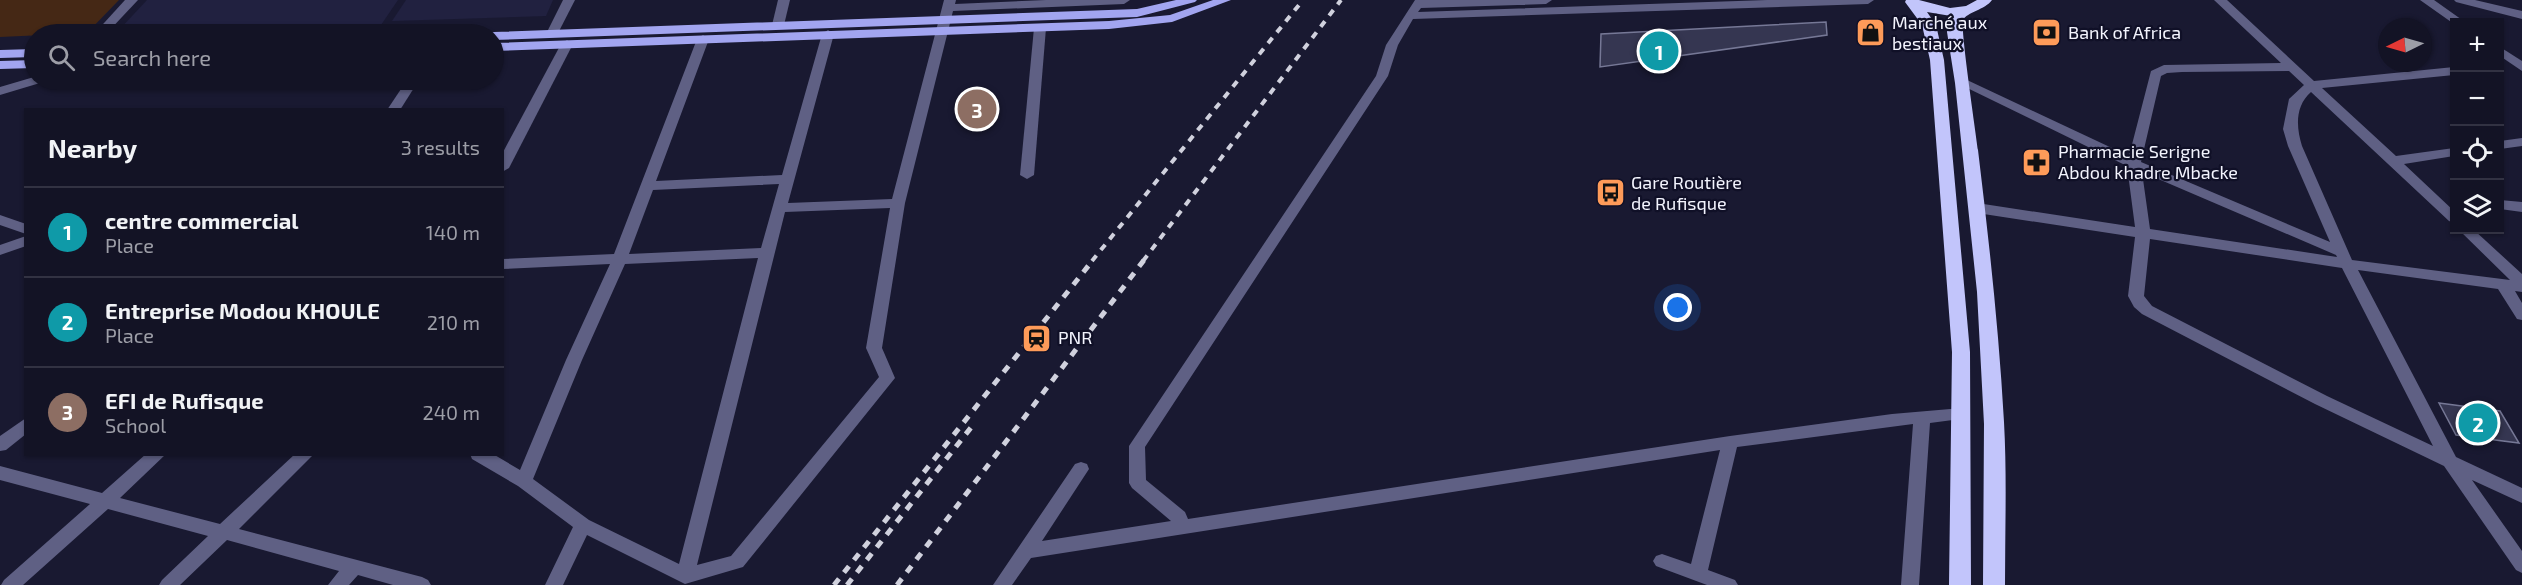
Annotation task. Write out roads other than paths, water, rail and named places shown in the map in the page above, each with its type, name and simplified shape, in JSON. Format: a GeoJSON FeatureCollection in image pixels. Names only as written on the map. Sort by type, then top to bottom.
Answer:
{"type":"FeatureCollection","features":[{"type":"Feature","properties":{"kind":"highway"},"geometry":{"type":"LineString","coordinates":[[1911,2],[1944,11],[1964,11],[1976,8],[1985,0]]}},
{"type":"Feature","properties":{"kind":"highway"},"geometry":{"type":"LineString","coordinates":[[1911,2],[1929,25],[1937,60],[1961,352],[1960,585]]}},
{"type":"Feature","properties":{"kind":"highway"},"geometry":{"type":"LineString","coordinates":[[1964,11],[1956,19],[1954,32],[1963,83],[1986,292],[1994,424],[1994,585]]}},
{"type":"Feature","properties":{"kind":"main road"},"geometry":{"type":"LineString","coordinates":[[504,35],[778,25],[947,15],[1137,13],[1191,0]]}},
{"type":"Feature","properties":{"kind":"main road"},"geometry":{"type":"LineString","coordinates":[[504,47],[828,34],[947,15],[1040,28],[1147,23],[1203,9],[1225,0]]}},
{"type":"Feature","properties":{"kind":"main road"},"geometry":{"type":"LineString","coordinates":[[0,54],[24,53]]}},
{"type":"Feature","properties":{"kind":"main road"},"geometry":{"type":"LineString","coordinates":[[0,65],[24,64]]}},
{"type":"Feature","properties":{"kind":"street"},"geometry":{"type":"LineString","coordinates":[[109,24],[132,0]]}},
{"type":"Feature","properties":{"kind":"street"},"geometry":{"type":"LineString","coordinates":[[552,33],[569,0]]}},
{"type":"Feature","properties":{"kind":"street"},"geometry":{"type":"LineString","coordinates":[[778,25],[784,0]]}},
{"type":"Feature","properties":{"kind":"street"},"geometry":{"type":"LineString","coordinates":[[481,456],[524,481],[583,525],[685,576],[737,562],[887,378],[874,348],[898,203],[947,15],[1118,0]]}},
{"type":"Feature","properties":{"kind":"street"},"geometry":{"type":"LineString","coordinates":[[1416,7],[1546,0]]}},
{"type":"Feature","properties":{"kind":"street"},"geometry":{"type":"LineString","coordinates":[[1416,7],[1868,0]]}},
{"type":"Feature","properties":{"kind":"street"},"geometry":{"type":"LineString","coordinates":[[2220,0],[2450,214]]}},
{"type":"Feature","properties":{"kind":"street"},"geometry":{"type":"LineString","coordinates":[[2426,0],[2452,18]]}},
{"type":"Feature","properties":{"kind":"street"},"geometry":{"type":"LineString","coordinates":[[2460,0],[2522,15]]}},
{"type":"Feature","properties":{"kind":"street"},"geometry":{"type":"LineString","coordinates":[[1181,528],[1179,516],[1138,483],[1137,446],[1382,76],[1385,56],[1416,7]]}},
{"type":"Feature","properties":{"kind":"street"},"geometry":{"type":"LineString","coordinates":[[1027,175],[1040,28]]}},
{"type":"Feature","properties":{"kind":"street"},"geometry":{"type":"LineString","coordinates":[[685,576],[767,253],[828,34]]}},
{"type":"Feature","properties":{"kind":"street"},"geometry":{"type":"LineString","coordinates":[[524,481],[574,360],[620,259],[703,39]]}},
{"type":"Feature","properties":{"kind":"street"},"geometry":{"type":"LineString","coordinates":[[504,164],[567,44]]}},
{"type":"Feature","properties":{"kind":"street"},"geometry":{"type":"LineString","coordinates":[[2504,54],[2521,66]]}},
{"type":"Feature","properties":{"kind":"street"},"geometry":{"type":"LineString","coordinates":[[2504,67],[2521,66]]}},
{"type":"Feature","properties":{"kind":"street"},"geometry":{"type":"LineString","coordinates":[[2291,67],[2182,68],[2164,69],[2155,74],[2134,164],[2143,234],[2136,296],[2139,303],[2147,310],[2321,400],[2522,496]]}},
{"type":"Feature","properties":{"kind":"street"},"geometry":{"type":"LineString","coordinates":[[2450,71],[2311,85],[2295,99],[2290,129],[2295,146],[2344,258],[2450,462],[2522,565]]}},
{"type":"Feature","properties":{"kind":"street"},"geometry":{"type":"LineString","coordinates":[[1963,83],[2134,164],[2344,258]]}},
{"type":"Feature","properties":{"kind":"street"},"geometry":{"type":"LineString","coordinates":[[0,92],[24,84]]}},
{"type":"Feature","properties":{"kind":"street"},"geometry":{"type":"LineString","coordinates":[[394,108],[406,90]]}},
{"type":"Feature","properties":{"kind":"street"},"geometry":{"type":"LineString","coordinates":[[2504,144],[2522,142]]}},
{"type":"Feature","properties":{"kind":"street"},"geometry":{"type":"LineString","coordinates":[[2394,161],[2450,153]]}},
{"type":"Feature","properties":{"kind":"street"},"geometry":{"type":"LineString","coordinates":[[647,186],[788,179]]}},
{"type":"Feature","properties":{"kind":"street"},"geometry":{"type":"LineString","coordinates":[[2435,200],[2450,201]]}},
{"type":"Feature","properties":{"kind":"street"},"geometry":{"type":"LineString","coordinates":[[779,208],[898,203]]}},
{"type":"Feature","properties":{"kind":"street"},"geometry":{"type":"LineString","coordinates":[[2504,205],[2522,207]]}},
{"type":"Feature","properties":{"kind":"street"},"geometry":{"type":"LineString","coordinates":[[1977,208],[2143,234],[2344,258],[2522,287]]}},
{"type":"Feature","properties":{"kind":"street"},"geometry":{"type":"LineString","coordinates":[[0,220],[24,228]]}},
{"type":"Feature","properties":{"kind":"street"},"geometry":{"type":"LineString","coordinates":[[2470,234],[2522,283]]}},
{"type":"Feature","properties":{"kind":"street"},"geometry":{"type":"LineString","coordinates":[[0,250],[24,242]]}},
{"type":"Feature","properties":{"kind":"street"},"geometry":{"type":"LineString","coordinates":[[504,264],[767,253]]}},
{"type":"Feature","properties":{"kind":"street"},"geometry":{"type":"LineString","coordinates":[[2503,285],[2522,315]]}},
{"type":"Feature","properties":{"kind":"street"},"geometry":{"type":"LineString","coordinates":[[1025,551],[1730,442],[1922,417],[1962,414]]}},
{"type":"Feature","properties":{"kind":"street"},"geometry":{"type":"LineString","coordinates":[[1910,585],[1922,417]]}},
{"type":"Feature","properties":{"kind":"street"},"geometry":{"type":"LineString","coordinates":[[0,445],[24,426]]}},
{"type":"Feature","properties":{"kind":"street"},"geometry":{"type":"LineString","coordinates":[[1698,574],[1730,442]]}},
{"type":"Feature","properties":{"kind":"street"},"geometry":{"type":"LineString","coordinates":[[10,585],[156,456]]}},
{"type":"Feature","properties":{"kind":"street"},"geometry":{"type":"LineString","coordinates":[[168,585],[304,456]]}},
{"type":"Feature","properties":{"kind":"street"},"geometry":{"type":"LineString","coordinates":[[1002,585],[1081,469]]}},
{"type":"Feature","properties":{"kind":"street"},"geometry":{"type":"LineString","coordinates":[[0,473],[422,585]]}},
{"type":"Feature","properties":{"kind":"street"},"geometry":{"type":"LineString","coordinates":[[554,585],[583,525]]}},
{"type":"Feature","properties":{"kind":"street"},"geometry":{"type":"LineString","coordinates":[[1662,561],[1729,585]]}},
{"type":"Feature","properties":{"kind":"street"},"geometry":{"type":"LineString","coordinates":[[337,585],[355,566]]}},
{"type":"Feature","properties":{"kind":"railway"},"geometry":{"type":"LineString","coordinates":[[1092,261],[1303,0]]}},
{"type":"Feature","properties":{"kind":"railway"},"geometry":{"type":"LineString","coordinates":[[1143,261],[1341,0]]}},
{"type":"Feature","properties":{"kind":"railway"},"geometry":{"type":"LineString","coordinates":[[834,585],[1093,260]]}},
{"type":"Feature","properties":{"kind":"railway"},"geometry":{"type":"LineString","coordinates":[[897,585],[1144,260]]}},
{"type":"Feature","properties":{"kind":"railway"},"geometry":{"type":"LineString","coordinates":[[847,585],[973,425]]}},
{"type":"Feature","properties":{"kind":"place","name":"Marché aux bestiaux"},"geometry":{"type":"Point","coordinates":[1871,33]}},
{"type":"Feature","properties":{"kind":"place","name":"Bank of Africa"},"geometry":{"type":"Point","coordinates":[2047,33]}},
{"type":"Feature","properties":{"kind":"place","name":"centre commercial"},"geometry":{"type":"Point","coordinates":[1659,51]}},
{"type":"Feature","properties":{"kind":"place","name":"EFI de Rufisque"},"geometry":{"type":"Point","coordinates":[977,109]}},
{"type":"Feature","properties":{"kind":"place","name":"Pharmacie Serigne Abdou khadre Mbacke"},"geometry":{"type":"Point","coordinates":[2037,162]}},
{"type":"Feature","properties":{"kind":"place","name":"Gare Routière de Rufisque"},"geometry":{"type":"Point","coordinates":[1610,193]}},
{"type":"Feature","properties":{"kind":"place","name":"PNR"},"geometry":{"type":"Point","coordinates":[1037,338]}},
{"type":"Feature","properties":{"kind":"place","name":"Entreprise Modou KHOULE"},"geometry":{"type":"Point","coordinates":[2478,423]}}]}
